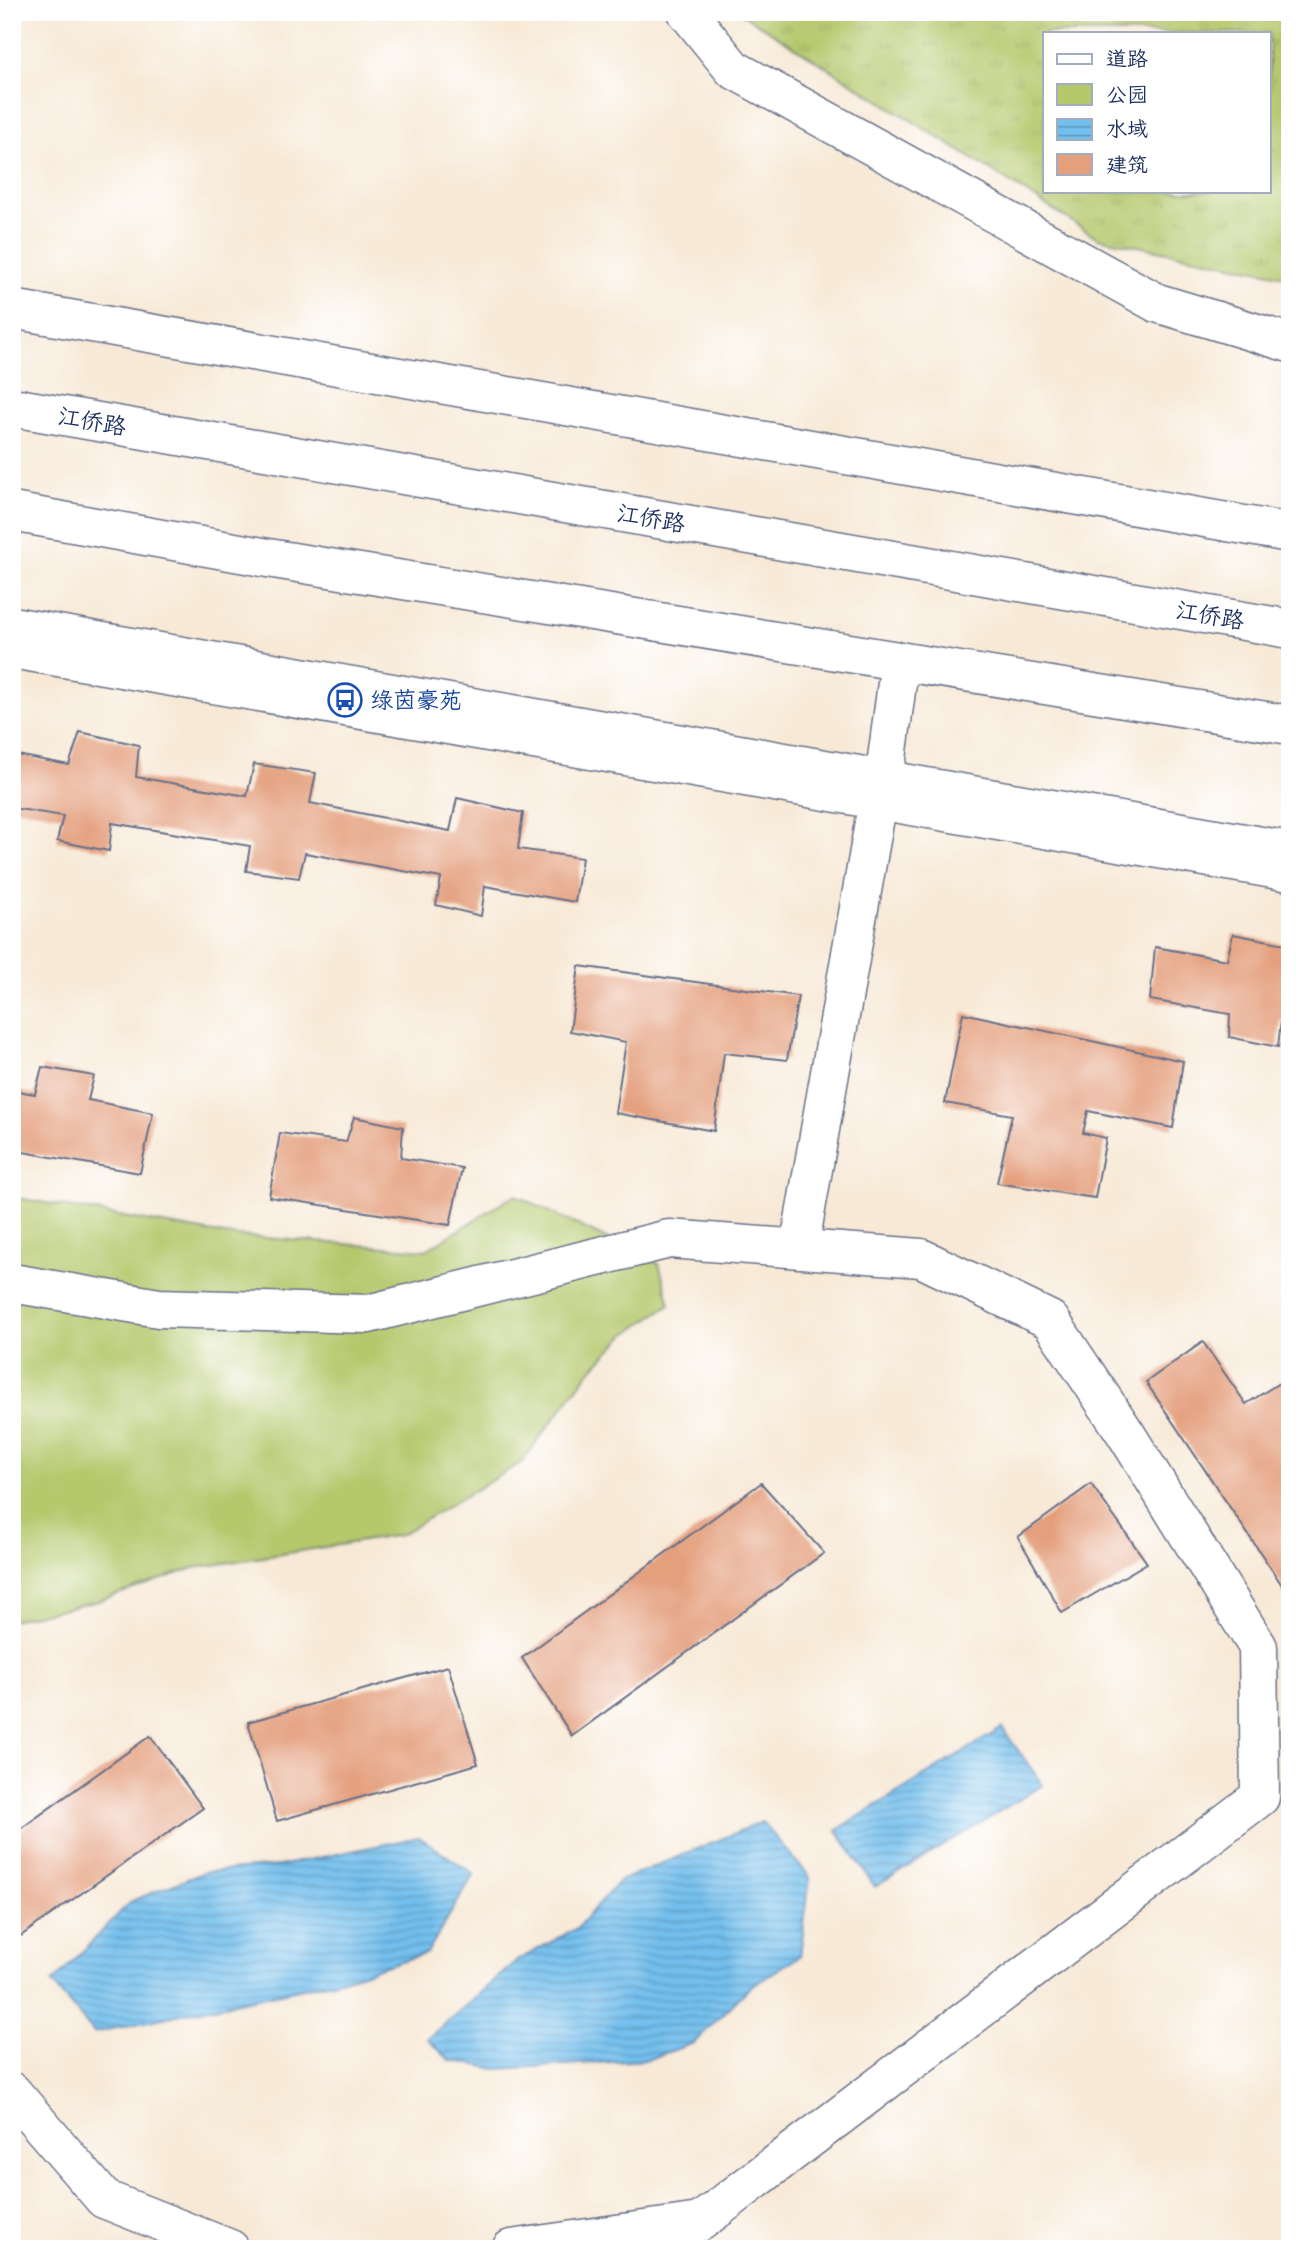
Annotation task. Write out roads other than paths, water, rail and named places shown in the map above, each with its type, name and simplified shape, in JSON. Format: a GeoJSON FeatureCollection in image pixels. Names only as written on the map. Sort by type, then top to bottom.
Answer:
{"type":"FeatureCollection","features":[{"type":"Feature","properties":{"kind":"street"},"geometry":{"type":"LineString","coordinates":[[687,12],[733,69],[1133,290],[1157,303],[1290,343]]}},
{"type":"Feature","properties":{"kind":"street"},"geometry":{"type":"LineString","coordinates":[[12,309],[1290,533]]}},
{"type":"Feature","properties":{"kind":"street","name":"江侨路"},"geometry":{"type":"LineString","coordinates":[[12,407],[1290,629]]}},
{"type":"Feature","properties":{"kind":"street"},"geometry":{"type":"LineString","coordinates":[[12,512],[268,558],[1290,725]]}},
{"type":"Feature","properties":{"kind":"street"},"geometry":{"type":"LineString","coordinates":[[12,626],[881,791],[1290,872]]}},
{"type":"Feature","properties":{"kind":"street"},"geometry":{"type":"LineString","coordinates":[[12,649],[881,791],[1290,851]]}},
{"type":"Feature","properties":{"kind":"street"},"geometry":{"type":"LineString","coordinates":[[799,1249],[881,791],[900,661]]}},
{"type":"Feature","properties":{"kind":"street"},"geometry":{"type":"LineString","coordinates":[[12,1283],[159,1308],[368,1314],[669,1239],[920,1258],[1050,1320],[1126,1434],[1258,1647],[1275,1801],[700,2222],[511,2249]]}},
{"type":"Feature","properties":{"kind":"street"},"geometry":{"type":"LineString","coordinates":[[12,2092],[104,2199],[230,2249]]}},
{"type":"Feature","properties":{"kind":"water"},"geometry":{"type":"Polygon","coordinates":[[[1002,1728],[1043,1785],[875,1887],[837,1830],[1002,1728]]]}},
{"type":"Feature","properties":{"kind":"water"},"geometry":{"type":"Polygon","coordinates":[[[762,1822],[810,1877],[800,1956],[751,1986],[694,2043],[646,2060],[498,2069],[450,2060],[427,2039],[518,1960],[577,1928],[619,1881],[762,1822]]]}},
{"type":"Feature","properties":{"kind":"water"},"geometry":{"type":"Polygon","coordinates":[[[419,1837],[474,1874],[427,1953],[340,1980],[94,2033],[52,1983],[131,1901],[205,1872],[279,1866],[419,1837]]]}},
{"type":"Feature","properties":{"kind":"place","name":"绿茵豪苑"},"geometry":{"type":"Point","coordinates":[345,700]}}]}
